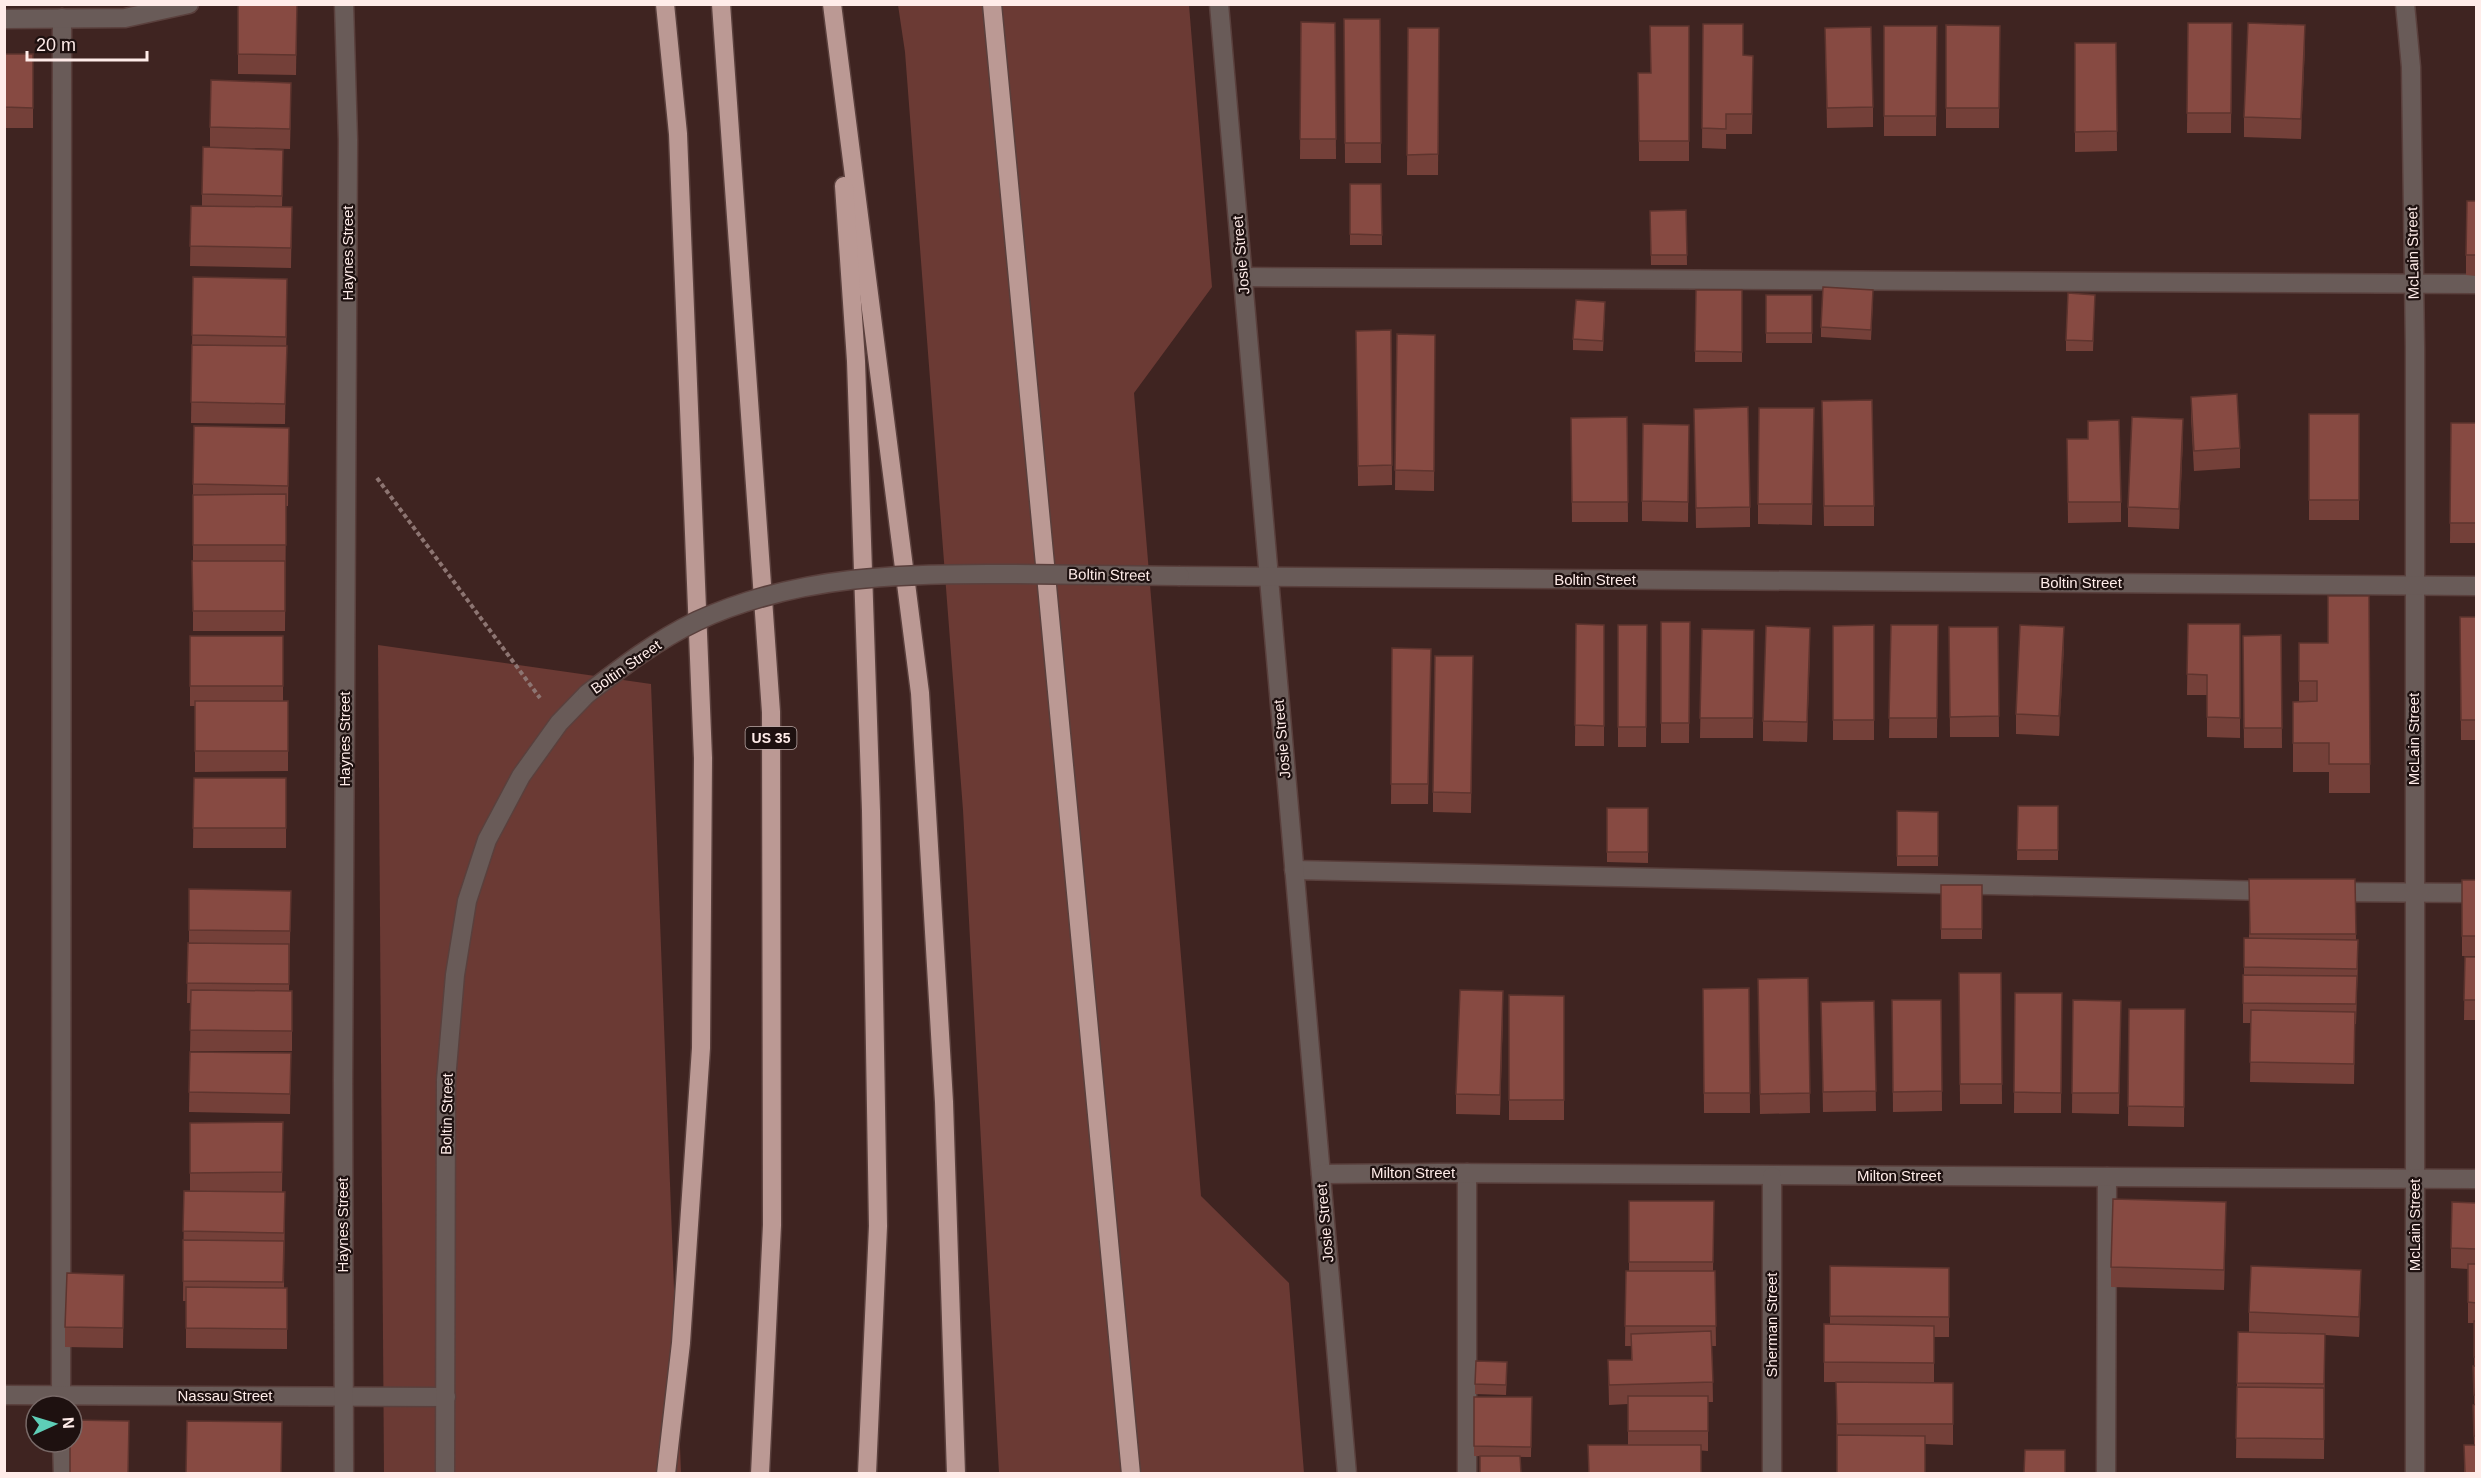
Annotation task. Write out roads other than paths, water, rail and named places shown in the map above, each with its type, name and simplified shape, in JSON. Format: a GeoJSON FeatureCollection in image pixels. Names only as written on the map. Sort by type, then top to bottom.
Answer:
{"type":"FeatureCollection","features":[{"type":"Feature","properties":{"kind":"highway"},"geometry":{"type":"LineString","coordinates":[[665,4],[678,134],[703,758],[701,1048],[681,1343],[666,1473]]}},
{"type":"Feature","properties":{"kind":"highway","name":"US 35"},"geometry":{"type":"LineString","coordinates":[[721,4],[771,712],[772,1225],[760,1473]]}},
{"type":"Feature","properties":{"kind":"highway"},"geometry":{"type":"LineString","coordinates":[[832,4],[856,361],[871,811],[878,1226],[867,1473]]}},
{"type":"Feature","properties":{"kind":"highway"},"geometry":{"type":"LineString","coordinates":[[832,4],[920,693],[944,1102],[956,1473]]}},
{"type":"Feature","properties":{"kind":"highway"},"geometry":{"type":"LineString","coordinates":[[992,4],[1131,1473]]}},
{"type":"Feature","properties":{"kind":"street"},"geometry":{"type":"LineString","coordinates":[[4,19],[125,18],[189,4]]}},
{"type":"Feature","properties":{"kind":"street","name":"Haynes Street"},"geometry":{"type":"LineString","coordinates":[[344,4],[348,140],[343,1068],[344,1473]]}},
{"type":"Feature","properties":{"kind":"street","name":"Josie Street"},"geometry":{"type":"LineString","coordinates":[[1219,4],[1244,277],[1267,577],[1347,1473]]}},
{"type":"Feature","properties":{"kind":"street","name":"McLain Street"},"geometry":{"type":"LineString","coordinates":[[2405,4],[2411,67],[2414,285],[2415,1473]]}},
{"type":"Feature","properties":{"kind":"street"},"geometry":{"type":"LineString","coordinates":[[61,1394],[62,18]]}},
{"type":"Feature","properties":{"kind":"street"},"geometry":{"type":"LineString","coordinates":[[1244,277],[2476,284]]}},
{"type":"Feature","properties":{"kind":"street","name":"Boltin Street"},"geometry":{"type":"LineString","coordinates":[[445,1473],[446,1080],[458,954],[467,901],[488,840],[521,776],[559,723],[587,694],[639,654],[696,622],[758,598],[811,584],[874,576],[940,573],[2476,586]]}},
{"type":"Feature","properties":{"kind":"street"},"geometry":{"type":"LineString","coordinates":[[1294,870],[2414,894],[2476,893]]}},
{"type":"Feature","properties":{"kind":"street"},"geometry":{"type":"LineString","coordinates":[[1467,1173],[1467,1473]]}},
{"type":"Feature","properties":{"kind":"street","name":"Milton Street"},"geometry":{"type":"LineString","coordinates":[[1321,1174],[2476,1179]]}},
{"type":"Feature","properties":{"kind":"street","name":"Sherman Street"},"geometry":{"type":"LineString","coordinates":[[1772,1176],[1772,1473]]}},
{"type":"Feature","properties":{"kind":"street"},"geometry":{"type":"LineString","coordinates":[[2106,1473],[2107,1177]]}},
{"type":"Feature","properties":{"kind":"street","name":"Nassau Street"},"geometry":{"type":"LineString","coordinates":[[4,1395],[24,1397]]}},
{"type":"Feature","properties":{"kind":"street","name":"Nassau Street"},"geometry":{"type":"LineString","coordinates":[[84,1401],[344,1396],[446,1397]]}},
{"type":"Feature","properties":{"kind":"street"},"geometry":{"type":"LineString","coordinates":[[62,1454],[63,1473]]}}]}
